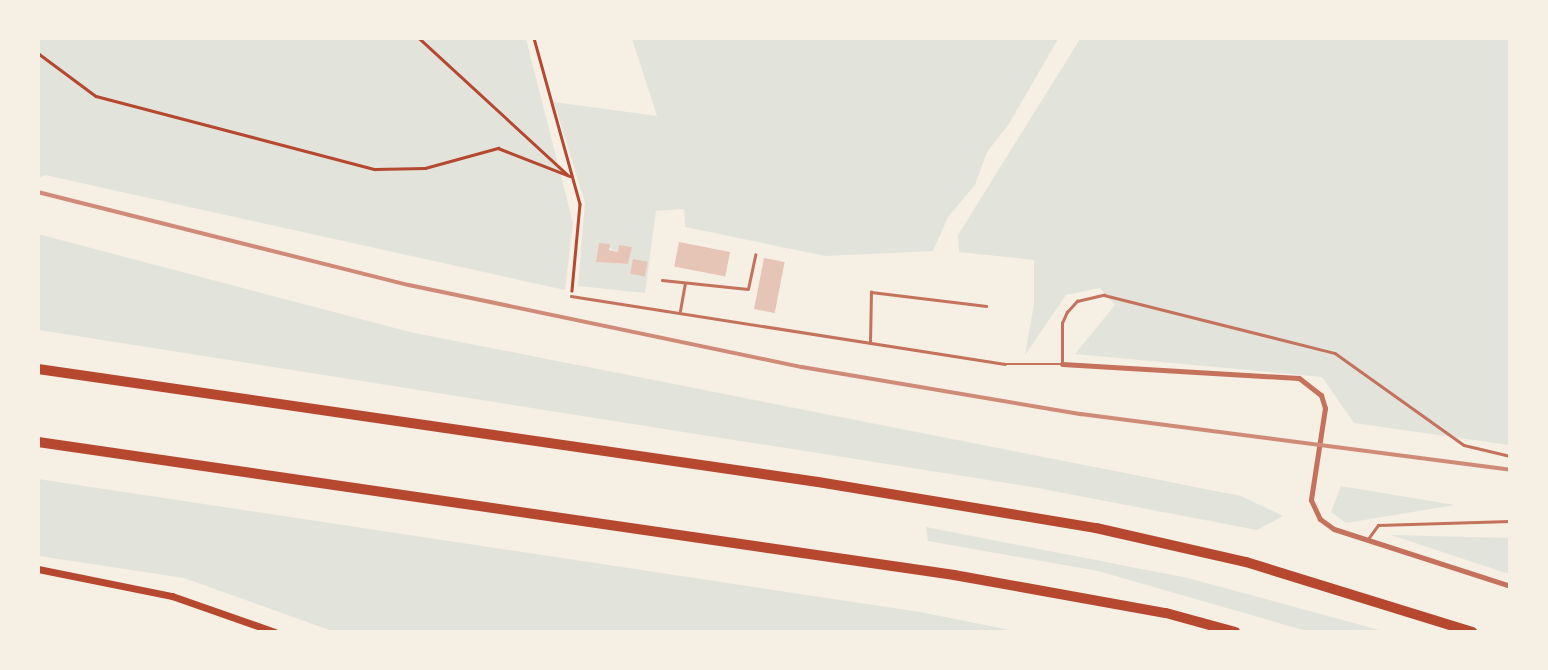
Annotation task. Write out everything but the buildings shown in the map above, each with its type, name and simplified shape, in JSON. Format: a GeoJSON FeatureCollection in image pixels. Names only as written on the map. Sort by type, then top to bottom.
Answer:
{"type":"FeatureCollection","features":[{"type":"Feature","properties":{"kind":"highway"},"geometry":{"type":"LineString","coordinates":[[38,369],[818,482],[1096,528],[1246,562],[1472,632]]}},
{"type":"Feature","properties":{"kind":"highway"},"geometry":{"type":"LineString","coordinates":[[38,442],[968,578],[1153,611],[1235,632]]}},
{"type":"Feature","properties":{"kind":"main road"},"geometry":{"type":"LineString","coordinates":[[38,569],[172,596],[275,632]]}},
{"type":"Feature","properties":{"kind":"street"},"geometry":{"type":"LineString","coordinates":[[1062,364],[1299,378],[1321,395],[1324,424],[1311,500],[1320,519],[1334,529],[1510,586]]}},
{"type":"Feature","properties":{"kind":"lane"},"geometry":{"type":"LineString","coordinates":[[662,280],[748,289],[755,255]]}},
{"type":"Feature","properties":{"kind":"lane"},"geometry":{"type":"LineString","coordinates":[[680,313],[685,284]]}},
{"type":"Feature","properties":{"kind":"lane"},"geometry":{"type":"LineString","coordinates":[[870,343],[871,292],[986,306]]}},
{"type":"Feature","properties":{"kind":"lane"},"geometry":{"type":"LineString","coordinates":[[571,296],[1005,364],[1062,364],[1062,323],[1067,312],[1077,302],[1104,295],[1335,353],[1464,445],[1510,456]]}},
{"type":"Feature","properties":{"kind":"lane"},"geometry":{"type":"LineString","coordinates":[[1368,539],[1378,524],[1510,521]]}},
{"type":"Feature","properties":{"kind":"path"},"geometry":{"type":"LineString","coordinates":[[419,38],[570,176]]}},
{"type":"Feature","properties":{"kind":"path"},"geometry":{"type":"LineString","coordinates":[[534,38],[570,176],[580,204],[571,296]]}},
{"type":"Feature","properties":{"kind":"path"},"geometry":{"type":"LineString","coordinates":[[38,53],[96,96],[375,169],[425,168],[498,148],[570,176]]}},
{"type":"Feature","properties":{"kind":"shaded area"},"geometry":{"type":"Polygon","coordinates":[[[39,39],[526,39],[573,223],[565,290],[45,175],[39,178],[39,39]]]}},
{"type":"Feature","properties":{"kind":"shaded area"},"geometry":{"type":"Polygon","coordinates":[[[632,39],[1058,39],[1009,124],[987,152],[975,185],[948,217],[933,251],[825,256],[685,227],[684,209],[656,211],[645,293],[578,286],[585,203],[554,102],[657,116],[632,39]],[[599,243],[596,262],[627,264],[632,247],[619,246],[618,252],[599,243]]]}},
{"type":"Feature","properties":{"kind":"shaded area"},"geometry":{"type":"Polygon","coordinates":[[[1080,39],[1509,39],[1509,445],[1354,423],[1322,377],[1075,354],[1115,305],[1100,288],[1066,295],[1025,355],[1034,304],[1034,260],[959,252],[958,235],[1080,39]]]}},
{"type":"Feature","properties":{"kind":"shaded area"},"geometry":{"type":"Polygon","coordinates":[[[38,234],[410,332],[1241,496],[1283,516],[1257,530],[1032,487],[39,330],[38,234]]]}},
{"type":"Feature","properties":{"kind":"shaded area"},"geometry":{"type":"Polygon","coordinates":[[[38,479],[920,612],[1015,631],[332,631],[184,578],[39,556],[38,479]]]}},
{"type":"Feature","properties":{"kind":"shaded area"},"geometry":{"type":"Polygon","coordinates":[[[1341,486],[1455,505],[1346,523],[1331,512],[1341,486]]]}},
{"type":"Feature","properties":{"kind":"shaded area"},"geometry":{"type":"Polygon","coordinates":[[[926,527],[1188,578],[1383,631],[1307,631],[1098,571],[928,541],[926,527]]]}},
{"type":"Feature","properties":{"kind":"shaded area"},"geometry":{"type":"Polygon","coordinates":[[[1391,535],[1509,538],[1509,574],[1391,535]]]}},
{"type":"Feature","properties":{"kind":"railway"},"geometry":{"type":"LineString","coordinates":[[38,192],[409,285],[802,367],[1081,414],[1510,470]]}}]}
